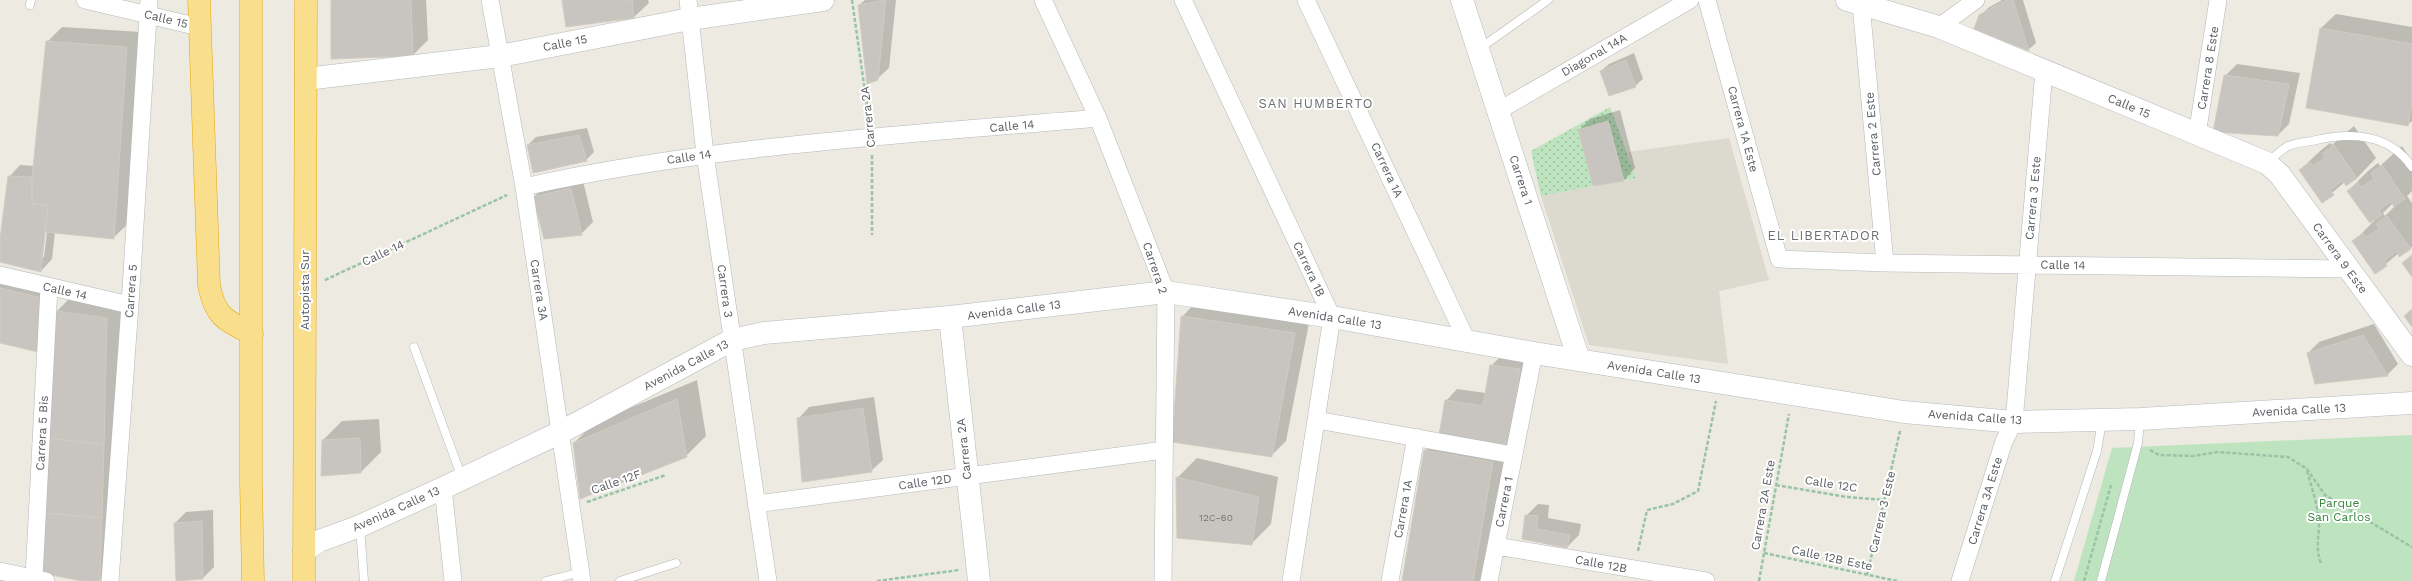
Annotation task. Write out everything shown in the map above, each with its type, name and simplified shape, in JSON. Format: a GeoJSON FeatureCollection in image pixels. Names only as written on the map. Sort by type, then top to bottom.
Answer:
{"type":"FeatureCollection","features":[{"type":"Feature","properties":{"kind":"highway"},"geometry":{"type":"LineString","coordinates":[[199,0],[208,285],[213,305],[227,321],[252,334]]}},
{"type":"Feature","properties":{"kind":"highway"},"geometry":{"type":"LineString","coordinates":[[252,0],[251,482],[253,581]]}},
{"type":"Feature","properties":{"kind":"highway","name":"Autopista Sur"},"geometry":{"type":"LineString","coordinates":[[304,581],[306,0]]}},
{"type":"Feature","properties":{"kind":"main road","name":"Calle 15"},"geometry":{"type":"LineString","coordinates":[[306,79],[500,56],[689,10],[823,0]]}},
{"type":"Feature","properties":{"kind":"main road","name":"Carrera 1"},"geometry":{"type":"LineString","coordinates":[[1462,0],[1579,360]]}},
{"type":"Feature","properties":{"kind":"main road","name":"Calle 15"},"geometry":{"type":"LineString","coordinates":[[1854,2],[1939,27],[2267,163]]}},
{"type":"Feature","properties":{"kind":"main road","name":"Carrera 9 Este"},"geometry":{"type":"LineString","coordinates":[[2267,163],[2280,175],[2412,355]]}},
{"type":"Feature","properties":{"kind":"main road","name":"Avenida Calle 13"},"geometry":{"type":"LineString","coordinates":[[304,551],[318,541],[360,526],[561,432],[732,340],[764,333],[950,317],[1166,292],[1332,317],[1534,353],[1904,412],[2014,422],[2140,419],[2412,403]]}},
{"type":"Feature","properties":{"kind":"main road","name":"Carrera 2A"},"geometry":{"type":"LineString","coordinates":[[950,317],[978,574]]}},
{"type":"Feature","properties":{"kind":"street","name":"Calle 15"},"geometry":{"type":"LineString","coordinates":[[85,0],[148,7],[199,27]]}},
{"type":"Feature","properties":{"kind":"street","name":"Carrera 3A"},"geometry":{"type":"LineString","coordinates":[[490,0],[524,187],[581,576]]}},
{"type":"Feature","properties":{"kind":"street","name":"Carrera 2"},"geometry":{"type":"LineString","coordinates":[[1043,0],[1098,118],[1166,292],[1163,581]]}},
{"type":"Feature","properties":{"kind":"street","name":"Carrera 1B"},"geometry":{"type":"LineString","coordinates":[[1183,0],[1332,317]]}},
{"type":"Feature","properties":{"kind":"street","name":"Carrera 1A"},"geometry":{"type":"LineString","coordinates":[[1306,0],[1467,341]]}},
{"type":"Feature","properties":{"kind":"street","name":"Diagonal 14A"},"geometry":{"type":"LineString","coordinates":[[1498,111],[1690,0]]}},
{"type":"Feature","properties":{"kind":"street","name":"Carrera 1A Este"},"geometry":{"type":"LineString","coordinates":[[1707,0],[1779,259]]}},
{"type":"Feature","properties":{"kind":"street"},"geometry":{"type":"LineString","coordinates":[[1939,27],[1976,0]]}},
{"type":"Feature","properties":{"kind":"street","name":"Carrera 8 Este"},"geometry":{"type":"LineString","coordinates":[[2197,135],[2218,0]]}},
{"type":"Feature","properties":{"kind":"street","name":"Carrera 2 Este"},"geometry":{"type":"LineString","coordinates":[[1854,2],[1885,264]]}},
{"type":"Feature","properties":{"kind":"street","name":"Carrera 5"},"geometry":{"type":"LineString","coordinates":[[110,581],[130,305],[148,7]]}},
{"type":"Feature","properties":{"kind":"street","name":"Carrera 3"},"geometry":{"type":"LineString","coordinates":[[689,10],[705,154],[768,581]]}},
{"type":"Feature","properties":{"kind":"street","name":"Carrera 3 Este"},"geometry":{"type":"LineString","coordinates":[[2014,422],[2044,70]]}},
{"type":"Feature","properties":{"kind":"street","name":"Calle 14"},"geometry":{"type":"LineString","coordinates":[[524,187],[584,174],[705,154],[1098,118]]}},
{"type":"Feature","properties":{"kind":"street","name":"Calle 14"},"geometry":{"type":"LineString","coordinates":[[1779,259],[1885,264],[2027,264],[2348,269]]}},
{"type":"Feature","properties":{"kind":"street","name":"Calle 14"},"geometry":{"type":"LineString","coordinates":[[0,275],[130,305]]}},
{"type":"Feature","properties":{"kind":"street","name":"Carrera 5 Bis"},"geometry":{"type":"LineString","coordinates":[[40,580],[49,287]]}},
{"type":"Feature","properties":{"kind":"street"},"geometry":{"type":"LineString","coordinates":[[1291,581],[1332,317]]}},
{"type":"Feature","properties":{"kind":"street","name":"Carrera 1"},"geometry":{"type":"LineString","coordinates":[[1489,581],[1534,353]]}},
{"type":"Feature","properties":{"kind":"street"},"geometry":{"type":"LineString","coordinates":[[1317,420],[1514,455]]}},
{"type":"Feature","properties":{"kind":"street","name":"Carrera 3A Este"},"geometry":{"type":"LineString","coordinates":[[1960,581],[2004,441],[2014,422]]}},
{"type":"Feature","properties":{"kind":"street","name":"Carrera 1A"},"geometry":{"type":"LineString","coordinates":[[1390,581],[1416,437]]}},
{"type":"Feature","properties":{"kind":"street","name":"Calle 12D"},"geometry":{"type":"LineString","coordinates":[[756,504],[1164,450]]}},
{"type":"Feature","properties":{"kind":"street"},"geometry":{"type":"LineString","coordinates":[[443,488],[453,581]]}},
{"type":"Feature","properties":{"kind":"street","name":"Calle 12B"},"geometry":{"type":"LineString","coordinates":[[1496,546],[1706,581]]}},
{"type":"Feature","properties":{"kind":"street"},"geometry":{"type":"LineString","coordinates":[[0,571],[40,580]]}},
{"type":"Feature","properties":{"kind":"lane"},"geometry":{"type":"LineString","coordinates":[[1477,50],[1548,0]]}},
{"type":"Feature","properties":{"kind":"lane"},"geometry":{"type":"LineString","coordinates":[[2267,163],[2288,146],[2337,134],[2364,136],[2380,141],[2406,158],[2412,167]]}},
{"type":"Feature","properties":{"kind":"lane"},"geometry":{"type":"LineString","coordinates":[[414,347],[463,479]]}},
{"type":"Feature","properties":{"kind":"lane"},"geometry":{"type":"LineString","coordinates":[[2101,581],[2138,443],[2140,419]]}},
{"type":"Feature","properties":{"kind":"lane"},"geometry":{"type":"LineString","coordinates":[[2055,581],[2096,451],[2102,420]]}},
{"type":"Feature","properties":{"kind":"lane"},"geometry":{"type":"LineString","coordinates":[[360,526],[364,581]]}},
{"type":"Feature","properties":{"kind":"lane"},"geometry":{"type":"LineString","coordinates":[[620,581],[676,563]]}},
{"type":"Feature","properties":{"kind":"lane"},"geometry":{"type":"LineString","coordinates":[[546,581],[581,576]]}},
{"type":"Feature","properties":{"kind":"path","name":"Carrera 2A"},"geometry":{"type":"LineString","coordinates":[[852,0],[872,138],[872,235]]}},
{"type":"Feature","properties":{"kind":"path","name":"Calle 14"},"geometry":{"type":"LineString","coordinates":[[305,290],[524,187]]}},
{"type":"Feature","properties":{"kind":"path"},"geometry":{"type":"LineString","coordinates":[[1634,569],[1648,510],[1673,504],[1698,491],[1712,424]]}},
{"type":"Feature","properties":{"kind":"path","name":"Carrera 2A Este"},"geometry":{"type":"LineString","coordinates":[[1759,581],[1785,433]]}},
{"type":"Feature","properties":{"kind":"path"},"geometry":{"type":"LineString","coordinates":[[2144,446],[2159,455],[2193,456],[2218,452],[2288,457],[2306,469],[2325,495],[2412,547]]}},
{"type":"Feature","properties":{"kind":"path","name":"Carrera 3 Este"},"geometry":{"type":"LineString","coordinates":[[1867,575],[1897,449]]}},
{"type":"Feature","properties":{"kind":"path"},"geometry":{"type":"LineString","coordinates":[[2306,469],[2315,497],[2319,526],[2316,550],[2321,564]]}},
{"type":"Feature","properties":{"kind":"path","name":"Calle 12F"},"geometry":{"type":"LineString","coordinates":[[571,507],[666,475]]}},
{"type":"Feature","properties":{"kind":"path","name":"Calle 12C"},"geometry":{"type":"LineString","coordinates":[[1776,484],[1847,497],[1885,500]]}},
{"type":"Feature","properties":{"kind":"path","name":"Calle 12B Este"},"geometry":{"type":"LineString","coordinates":[[1764,553],[1897,581]]}},
{"type":"Feature","properties":{"kind":"path"},"geometry":{"type":"LineString","coordinates":[[877,581],[978,574]]}},
{"type":"Feature","properties":{"kind":"shaded area"},"geometry":{"type":"Polygon","coordinates":[[[1729,138],[1769,280],[1719,291],[1728,364],[1589,345],[1541,196],[1636,178],[1628,152],[1729,138]]]}},
{"type":"Feature","properties":{"kind":"green space"},"geometry":{"type":"Polygon","coordinates":[[[1610,107],[1636,178],[1541,196],[1531,151],[1610,107]]]}},
{"type":"Feature","properties":{"kind":"green space","name":"Parque San Carlos"},"geometry":{"type":"Polygon","coordinates":[[[2412,435],[2412,581],[2074,581],[2112,448],[2412,435]]]}},
{"type":"Feature","properties":{"kind":"building"},"geometry":{"type":"Polygon","coordinates":[[[331,0],[411,0],[413,56],[331,59],[331,0]]]}},
{"type":"Feature","properties":{"kind":"building"},"geometry":{"type":"Polygon","coordinates":[[[562,0],[632,0],[634,18],[566,27],[562,0]]]}},
{"type":"Feature","properties":{"kind":"building"},"geometry":{"type":"Polygon","coordinates":[[[886,0],[878,80],[867,84],[858,5],[886,0]]]}},
{"type":"Feature","properties":{"kind":"building"},"geometry":{"type":"Polygon","coordinates":[[[2006,0],[2013,0],[2029,51],[1974,29],[1979,15],[2006,0]]]}},
{"type":"Feature","properties":{"kind":"building"},"geometry":{"type":"Polygon","coordinates":[[[2320,28],[2412,44],[2412,103],[2408,126],[2306,108],[2320,28]]]}},
{"type":"Feature","properties":{"kind":"building"},"geometry":{"type":"Polygon","coordinates":[[[46,41],[127,47],[114,239],[45,232],[48,205],[32,204],[32,177],[46,41]]]}},
{"type":"Feature","properties":{"kind":"building"},"geometry":{"type":"Polygon","coordinates":[[[1626,60],[1636,87],[1609,96],[1600,71],[1626,60]]]}},
{"type":"Feature","properties":{"kind":"building"},"geometry":{"type":"Polygon","coordinates":[[[2224,75],[2289,84],[2278,136],[2213,132],[2224,75]]]}},
{"type":"Feature","properties":{"kind":"building"},"geometry":{"type":"Polygon","coordinates":[[[1608,121],[1624,181],[1593,186],[1578,130],[1608,121]]]}},
{"type":"Feature","properties":{"kind":"building"},"geometry":{"type":"Polygon","coordinates":[[[579,135],[587,161],[533,173],[527,145],[579,135]]]}},
{"type":"Feature","properties":{"kind":"building"},"geometry":{"type":"Polygon","coordinates":[[[2334,145],[2357,178],[2346,186],[2343,180],[2330,190],[2334,195],[2322,203],[2299,170],[2310,162],[2313,166],[2325,158],[2323,153],[2334,145]]]}},
{"type":"Feature","properties":{"kind":"building"},"geometry":{"type":"Polygon","coordinates":[[[2382,165],[2405,199],[2394,207],[2391,201],[2379,210],[2382,215],[2370,223],[2347,191],[2358,182],[2361,187],[2374,179],[2371,173],[2382,165]]]}},
{"type":"Feature","properties":{"kind":"building"},"geometry":{"type":"Polygon","coordinates":[[[8,176],[32,177],[32,204],[48,205],[41,272],[0,262],[0,239],[8,176]]]}},
{"type":"Feature","properties":{"kind":"building"},"geometry":{"type":"Polygon","coordinates":[[[571,188],[582,235],[544,239],[533,197],[571,188]]]}},
{"type":"Feature","properties":{"kind":"building"},"geometry":{"type":"Polygon","coordinates":[[[2387,216],[2411,249],[2399,257],[2397,251],[2384,261],[2387,266],[2375,274],[2352,241],[2363,233],[2366,237],[2379,229],[2376,224],[2387,216]]]}},
{"type":"Feature","properties":{"kind":"building"},"geometry":{"type":"Polygon","coordinates":[[[2412,255],[2412,277],[2402,263],[2412,255]]]}},
{"type":"Feature","properties":{"kind":"building"},"geometry":{"type":"Polygon","coordinates":[[[0,288],[42,298],[38,352],[0,343],[0,288]]]}},
{"type":"Feature","properties":{"kind":"building"},"geometry":{"type":"Polygon","coordinates":[[[2412,309],[2412,327],[2404,316],[2412,309]]]}},
{"type":"Feature","properties":{"kind":"building"},"geometry":{"type":"Polygon","coordinates":[[[56,311],[107,318],[104,445],[48,438],[56,311]]]}},
{"type":"Feature","properties":{"kind":"building"},"geometry":{"type":"Polygon","coordinates":[[[1181,316],[1295,333],[1272,457],[1172,442],[1181,316]]]}},
{"type":"Feature","properties":{"kind":"building"},"geometry":{"type":"Polygon","coordinates":[[[2363,335],[2388,376],[2315,384],[2307,353],[2363,335]]]}},
{"type":"Feature","properties":{"kind":"building"},"geometry":{"type":"Polygon","coordinates":[[[1490,365],[1520,369],[1508,447],[1439,435],[1445,400],[1483,406],[1490,365]]]}},
{"type":"Feature","properties":{"kind":"building"},"geometry":{"type":"Polygon","coordinates":[[[677,399],[687,457],[580,499],[573,443],[677,399]]]}},
{"type":"Feature","properties":{"kind":"building"},"geometry":{"type":"Polygon","coordinates":[[[863,408],[872,472],[802,482],[797,418],[863,408]]]}},
{"type":"Feature","properties":{"kind":"building"},"geometry":{"type":"Polygon","coordinates":[[[48,438],[104,445],[102,518],[44,513],[48,438]]]}},
{"type":"Feature","properties":{"kind":"building"},"geometry":{"type":"Polygon","coordinates":[[[360,438],[361,473],[321,476],[322,440],[360,438]]]}},
{"type":"Feature","properties":{"kind":"building"},"geometry":{"type":"Polygon","coordinates":[[[1424,450],[1493,462],[1473,581],[1402,581],[1424,450]]]}},
{"type":"Feature","properties":{"kind":"building"},"geometry":{"type":"Polygon","coordinates":[[[1176,477],[1259,497],[1252,545],[1177,538],[1176,477]]]}},
{"type":"Feature","properties":{"kind":"building"},"geometry":{"type":"Polygon","coordinates":[[[44,513],[102,518],[100,581],[82,581],[41,573],[44,513]]]}},
{"type":"Feature","properties":{"kind":"building"},"geometry":{"type":"Polygon","coordinates":[[[1525,515],[1538,516],[1537,529],[1570,535],[1567,548],[1522,539],[1525,515]]]}},
{"type":"Feature","properties":{"kind":"building"},"geometry":{"type":"Polygon","coordinates":[[[202,521],[203,579],[176,581],[174,523],[202,521]]]}},
{"type":"Feature","properties":{"kind":"district","name":"SAN HUMBERTO"},"geometry":{"type":"Point","coordinates":[1316,103]}},
{"type":"Feature","properties":{"kind":"district","name":"EL LIBERTADOR"},"geometry":{"type":"Point","coordinates":[1824,235]}}]}
